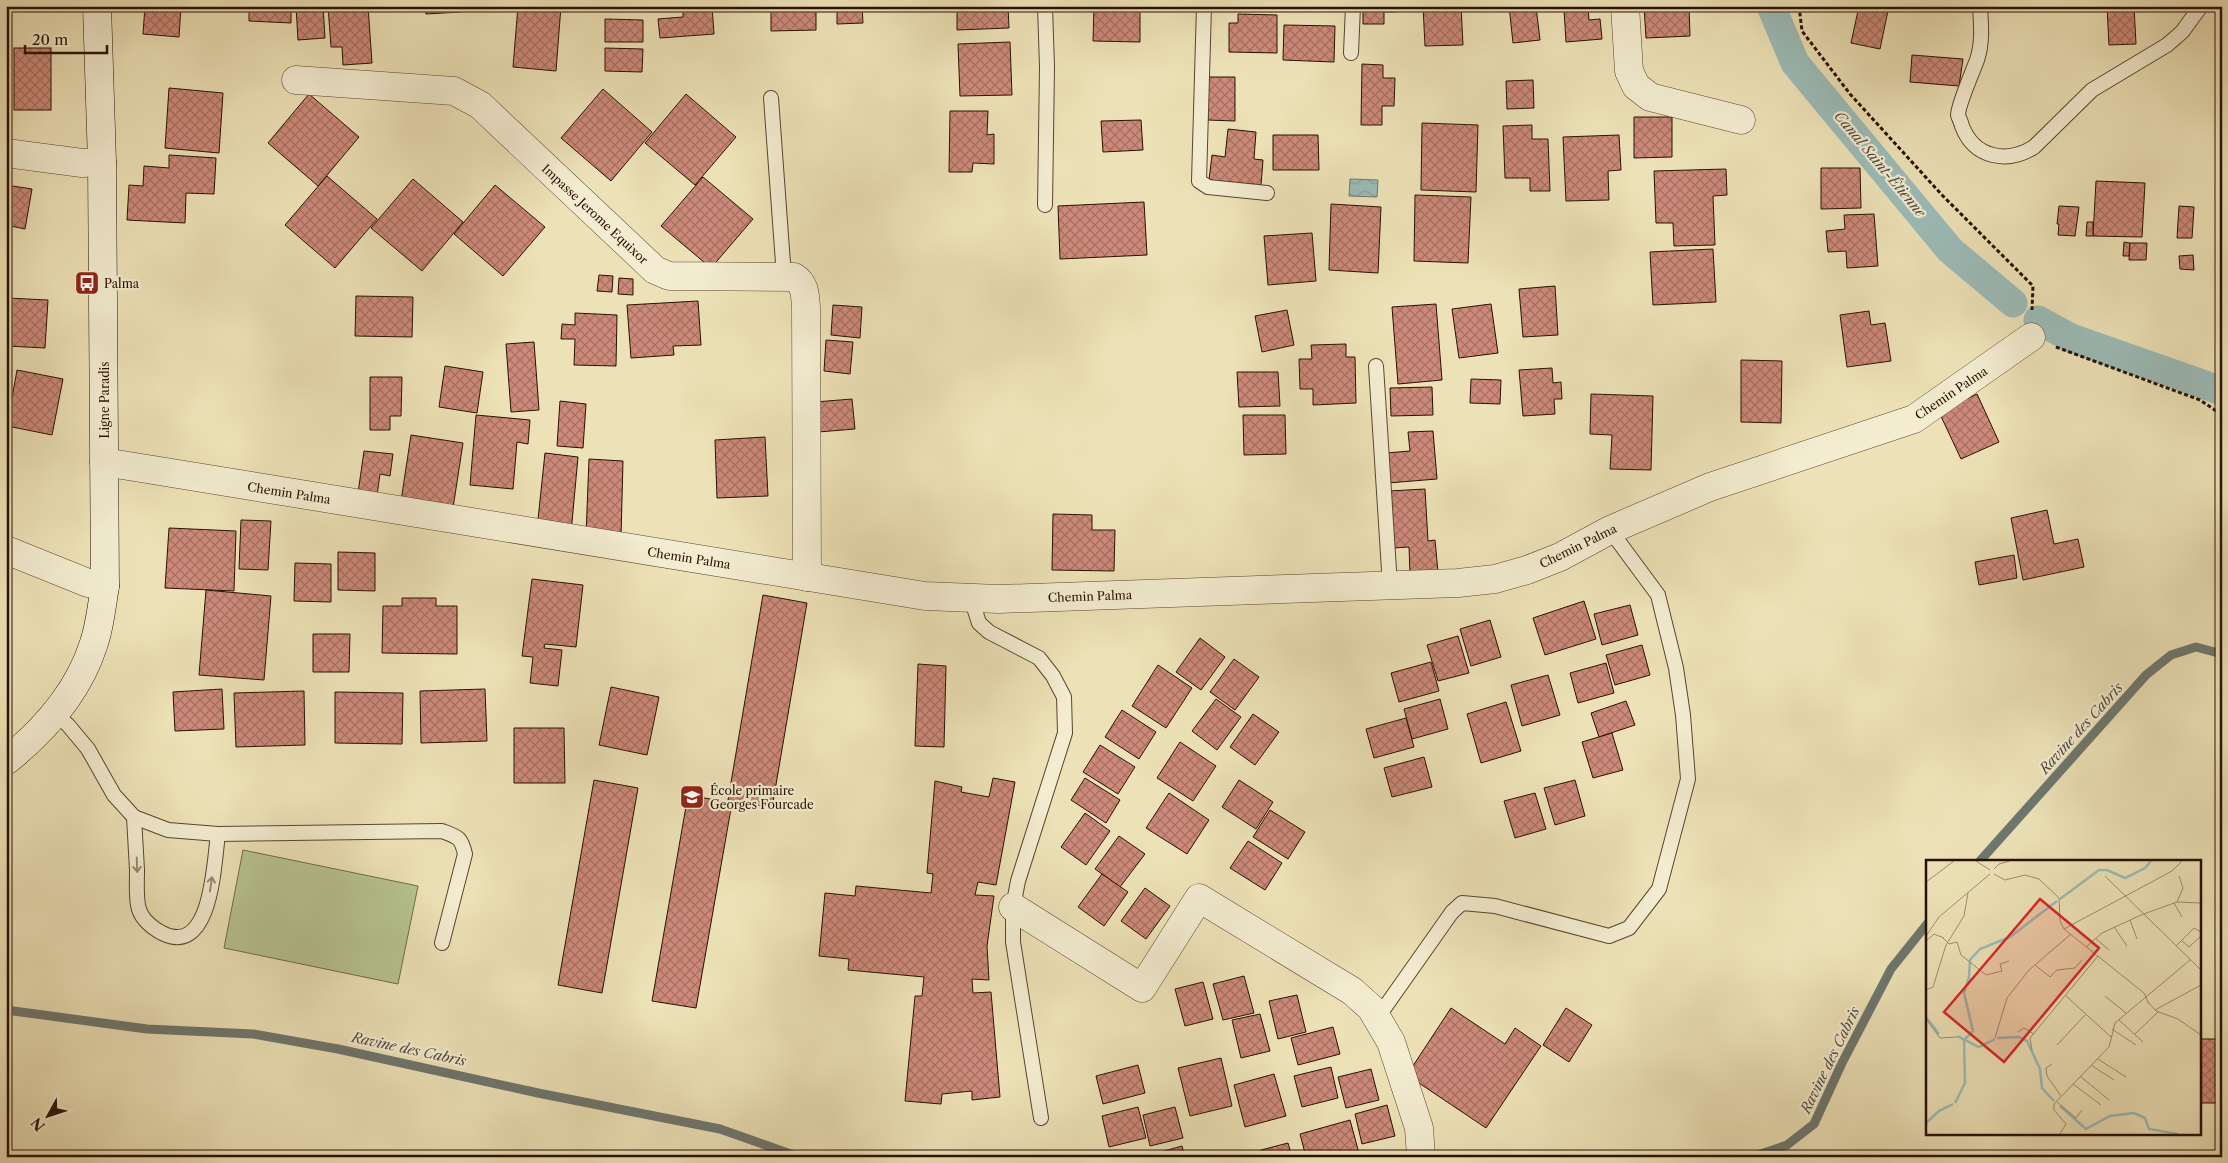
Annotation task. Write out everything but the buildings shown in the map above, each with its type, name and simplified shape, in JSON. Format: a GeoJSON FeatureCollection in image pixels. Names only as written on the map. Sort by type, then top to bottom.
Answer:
{"type":"FeatureCollection","features":[{"type":"Feature","properties":{"kind":"street","name":"Ligne Paradis"},"geometry":{"type":"LineString","coordinates":[[6,761],[27,744],[55,714],[78,681],[94,642],[105,586],[102,162],[97,6]]}},
{"type":"Feature","properties":{"kind":"street"},"geometry":{"type":"LineString","coordinates":[[1624,6],[1629,71],[1636,86],[1650,97],[1741,120]]}},
{"type":"Feature","properties":{"kind":"street","name":"Impasse Jerome Equixor"},"geometry":{"type":"LineString","coordinates":[[296,80],[454,91],[480,105],[655,270],[669,276],[794,277],[801,282],[805,292],[807,577]]}},
{"type":"Feature","properties":{"kind":"street"},"geometry":{"type":"LineString","coordinates":[[6,154],[82,163],[102,162]]}},
{"type":"Feature","properties":{"kind":"street","name":"Chemin Palma"},"geometry":{"type":"LineString","coordinates":[[104,462],[925,596],[1008,599],[1390,586],[1495,579],[1527,570],[1560,557],[1610,530],[1710,487],[1914,419],[2031,337]]}},
{"type":"Feature","properties":{"kind":"street"},"geometry":{"type":"LineString","coordinates":[[6,550],[88,583],[105,586]]}},
{"type":"Feature","properties":{"kind":"street"},"geometry":{"type":"LineString","coordinates":[[1013,907],[1142,988],[1199,898],[1352,991],[1378,1017],[1391,1042],[1419,1128],[1421,1157]]}},
{"type":"Feature","properties":{"kind":"lane"},"geometry":{"type":"LineString","coordinates":[[1044,6],[1047,67],[1045,205]]}},
{"type":"Feature","properties":{"kind":"lane"},"geometry":{"type":"LineString","coordinates":[[1204,6],[1199,181],[1208,187],[1267,193]]}},
{"type":"Feature","properties":{"kind":"lane"},"geometry":{"type":"LineString","coordinates":[[1351,53],[1353,6]]}},
{"type":"Feature","properties":{"kind":"lane"},"geometry":{"type":"LineString","coordinates":[[1980,6],[1982,29],[1980,47],[1958,114],[1966,136],[1983,153],[2000,157],[2023,154],[2034,147],[2092,90],[2167,45],[2182,32],[2201,6]]}},
{"type":"Feature","properties":{"kind":"lane"},"geometry":{"type":"LineString","coordinates":[[771,98],[784,277]]}},
{"type":"Feature","properties":{"kind":"lane"},"geometry":{"type":"LineString","coordinates":[[1376,366],[1390,586]]}},
{"type":"Feature","properties":{"kind":"lane"},"geometry":{"type":"LineString","coordinates":[[1378,1017],[1452,912],[1462,903],[1495,906],[1609,936],[1629,928],[1658,889],[1688,779],[1683,715],[1676,668],[1658,595],[1610,530]]}},
{"type":"Feature","properties":{"kind":"lane"},"geometry":{"type":"LineString","coordinates":[[971,598],[979,623],[989,632],[1039,658],[1053,676],[1064,697],[1065,733],[1018,881],[1013,907],[1012,942],[1041,1118]]}},
{"type":"Feature","properties":{"kind":"lane"},"geometry":{"type":"LineString","coordinates":[[55,714],[68,725],[88,749],[114,796],[134,817],[168,830],[218,834],[442,831],[455,836],[462,841],[465,854],[442,943]]}},
{"type":"Feature","properties":{"kind":"lane"},"geometry":{"type":"LineString","coordinates":[[134,817],[138,906],[147,923],[163,934],[180,937],[193,930],[202,920],[209,900],[218,834]]}},
{"type":"Feature","properties":{"kind":"path"},"geometry":{"type":"LineString","coordinates":[[1799,6],[1802,31],[1850,94],[1942,194],[2033,286],[2031,337],[2200,400],[2222,415]]}},
{"type":"Feature","properties":{"kind":"green space"},"geometry":{"type":"Polygon","coordinates":[[[243,850],[418,886],[398,984],[224,948],[243,850]]]}},
{"type":"Feature","properties":{"kind":"water"},"geometry":{"type":"Polygon","coordinates":[[[1350,179],[1378,180],[1377,197],[1349,196],[1350,179]]]}},
{"type":"Feature","properties":{"kind":"waterway","name":"Canal Saint-Étienne"},"geometry":{"type":"LineString","coordinates":[[1771,6],[1795,63],[1950,250],[2013,303]]}},
{"type":"Feature","properties":{"kind":"waterway","name":"Canal Saint-Étienne"},"geometry":{"type":"LineString","coordinates":[[2038,320],[2071,338],[2222,391]]}},
{"type":"Feature","properties":{"kind":"waterway","name":"Ravine des Cabris"},"geometry":{"type":"LineString","coordinates":[[1981,860],[2146,675],[2171,655],[2196,647],[2222,654]]}},
{"type":"Feature","properties":{"kind":"waterway","name":"Ravine des Cabris"},"geometry":{"type":"LineString","coordinates":[[1752,1157],[1787,1145],[1814,1124],[1842,1063],[1891,969],[1926,925]]}},
{"type":"Feature","properties":{"kind":"waterway","name":"Ravine des Cabris"},"geometry":{"type":"LineString","coordinates":[[6,1010],[147,1029],[253,1034],[338,1049],[538,1093],[720,1129],[799,1157]]}},
{"type":"Feature","properties":{"kind":"place","name":"Palma"},"geometry":{"type":"Point","coordinates":[87,283]}},
{"type":"Feature","properties":{"kind":"place","name":"École primaire Georges Fourcade"},"geometry":{"type":"Point","coordinates":[692,797]}}]}
